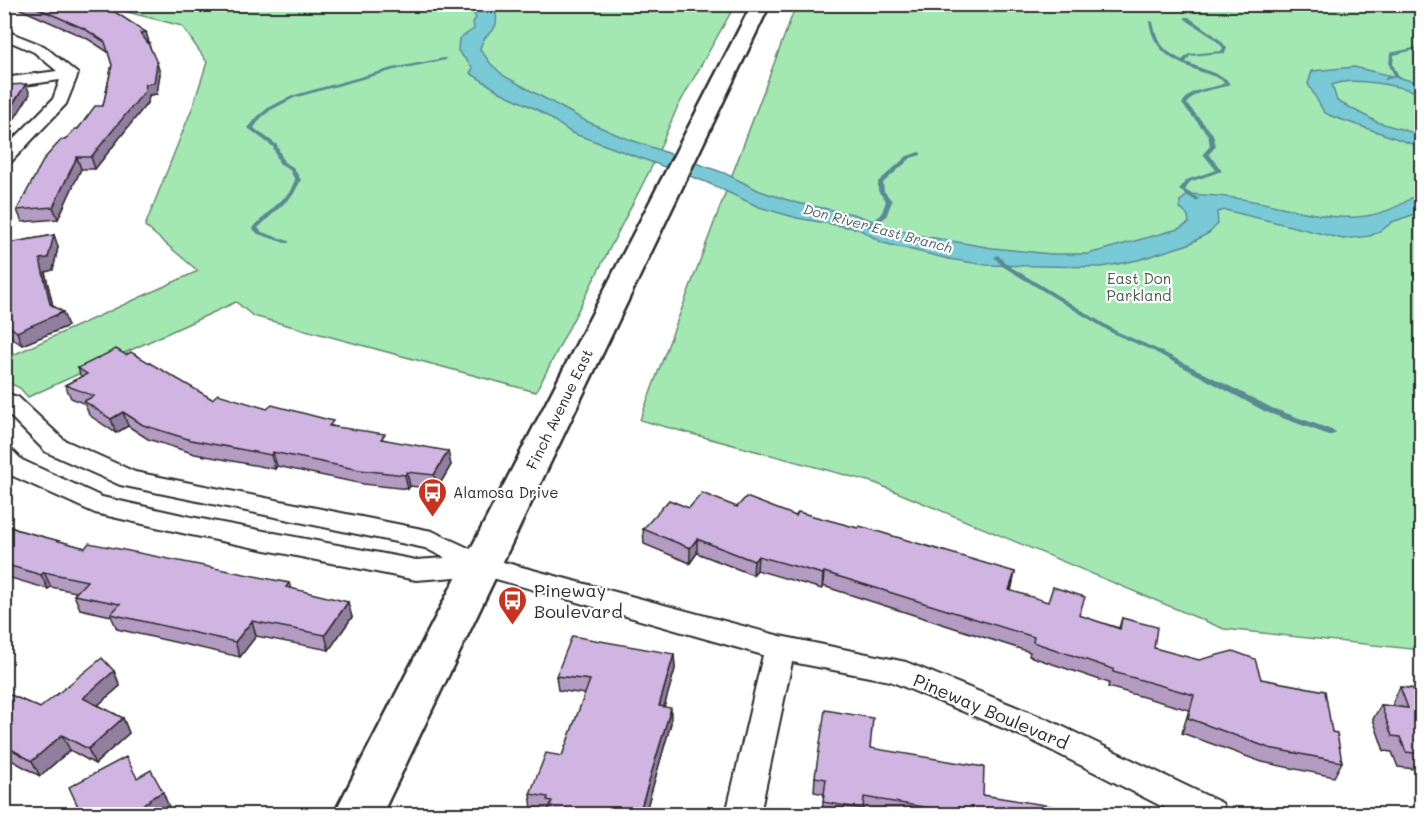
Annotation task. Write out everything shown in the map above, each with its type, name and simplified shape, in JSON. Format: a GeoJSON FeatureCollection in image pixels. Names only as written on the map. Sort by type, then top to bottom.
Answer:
{"type":"FeatureCollection","features":[{"type":"Feature","properties":{"kind":"main road","name":"Finch Avenue East"},"geometry":{"type":"LineString","coordinates":[[358,814],[483,566],[652,218],[761,4]]}},
{"type":"Feature","properties":{"kind":"street"},"geometry":{"type":"LineString","coordinates":[[4,34],[39,49],[70,74]]}},
{"type":"Feature","properties":{"kind":"street"},"geometry":{"type":"LineString","coordinates":[[4,83],[70,74]]}},
{"type":"Feature","properties":{"kind":"street"},"geometry":{"type":"LineString","coordinates":[[4,159],[60,101],[70,74]]}},
{"type":"Feature","properties":{"kind":"street"},"geometry":{"type":"LineString","coordinates":[[4,400],[10,402],[55,446],[129,479],[432,540],[483,566]]}},
{"type":"Feature","properties":{"kind":"street"},"geometry":{"type":"LineString","coordinates":[[4,457],[13,466],[95,504],[191,526],[416,570],[483,566]]}},
{"type":"Feature","properties":{"kind":"street","name":"Pineway Boulevard"},"geometry":{"type":"LineString","coordinates":[[483,566],[780,648],[895,670],[1040,730],[1210,814]]}},
{"type":"Feature","properties":{"kind":"street"},"geometry":{"type":"LineString","coordinates":[[743,814],[780,648]]}},
{"type":"Feature","properties":{"kind":"green space"},"geometry":{"type":"Polygon","coordinates":[[[100,5],[735,5],[677,108],[653,164],[536,392],[253,316],[236,302],[28,397],[20,388],[5,381],[4,359],[198,271],[145,226],[193,106],[207,62],[182,26],[100,5]]]}},
{"type":"Feature","properties":{"kind":"green space","name":"East Don Parkland"},"geometry":{"type":"Polygon","coordinates":[[[796,5],[1421,5],[1421,650],[1224,629],[875,483],[640,420],[796,5]]]}},
{"type":"Feature","properties":{"kind":"water","name":"Don River East Branch"},"geometry":{"type":"Polygon","coordinates":[[[459,5],[494,5],[495,27],[482,42],[480,49],[491,64],[504,76],[586,121],[620,136],[724,173],[760,191],[797,203],[853,214],[911,234],[992,248],[1051,254],[1088,254],[1178,229],[1189,223],[1188,216],[1180,208],[1180,201],[1189,194],[1241,199],[1322,215],[1362,217],[1382,213],[1421,191],[1421,212],[1392,222],[1370,236],[1343,239],[1225,210],[1217,212],[1218,224],[1209,233],[1189,244],[1138,260],[1102,267],[986,265],[949,259],[883,243],[859,229],[797,218],[759,207],[706,182],[572,133],[538,110],[500,92],[470,73],[473,68],[458,51],[459,39],[474,29],[473,22],[476,18],[472,11],[459,5]]]}},
{"type":"Feature","properties":{"kind":"water"},"geometry":{"type":"Polygon","coordinates":[[[1354,67],[1421,83],[1421,93],[1389,85],[1363,82],[1351,81],[1332,85],[1337,101],[1377,122],[1421,135],[1421,147],[1324,112],[1308,84],[1312,71],[1354,67]]]}},
{"type":"Feature","properties":{"kind":"building"},"geometry":{"type":"Polygon","coordinates":[[[28,4],[96,4],[94,5],[115,12],[146,32],[140,33],[148,43],[157,63],[154,83],[146,84],[145,91],[91,157],[77,157],[53,207],[17,210],[44,159],[61,140],[65,140],[75,129],[78,129],[95,106],[103,106],[112,65],[105,42],[85,29],[28,4]]]}},
{"type":"Feature","properties":{"kind":"building"},"geometry":{"type":"Polygon","coordinates":[[[4,79],[8,85],[26,84],[11,107],[4,113],[4,79]]]}},
{"type":"Feature","properties":{"kind":"building"},"geometry":{"type":"Polygon","coordinates":[[[54,235],[48,258],[40,259],[50,304],[63,312],[17,332],[4,320],[4,244],[54,235]]]}},
{"type":"Feature","properties":{"kind":"building"},"geometry":{"type":"Polygon","coordinates":[[[116,349],[126,355],[131,352],[212,399],[218,394],[267,409],[272,405],[333,421],[329,426],[385,434],[381,439],[448,451],[434,475],[407,472],[405,475],[360,470],[273,452],[271,455],[191,440],[143,425],[123,412],[111,419],[84,401],[94,396],[65,385],[87,374],[78,368],[116,349]]]}},
{"type":"Feature","properties":{"kind":"building"},"geometry":{"type":"Polygon","coordinates":[[[702,493],[737,507],[746,497],[796,516],[798,512],[858,528],[859,526],[1015,572],[1009,590],[1048,602],[1053,587],[1085,597],[1079,615],[1120,629],[1122,618],[1157,627],[1154,648],[1199,660],[1233,651],[1255,659],[1261,679],[1325,691],[1332,732],[1337,733],[1342,762],[1269,748],[1188,718],[1194,695],[1113,672],[1113,669],[1033,642],[1034,637],[824,572],[823,574],[758,556],[754,561],[697,539],[690,548],[643,529],[669,500],[689,508],[702,493]]]}},
{"type":"Feature","properties":{"kind":"building"},"geometry":{"type":"Polygon","coordinates":[[[4,524],[85,548],[89,543],[289,583],[286,587],[348,602],[325,635],[252,621],[235,642],[111,614],[120,604],[74,595],[87,581],[44,572],[41,575],[4,564],[4,524]]]}},
{"type":"Feature","properties":{"kind":"building"},"geometry":{"type":"Polygon","coordinates":[[[572,636],[674,654],[659,706],[671,708],[639,814],[547,814],[552,801],[547,800],[548,797],[530,794],[546,753],[562,756],[590,680],[556,676],[572,636]]]}},
{"type":"Feature","properties":{"kind":"building"},"geometry":{"type":"Polygon","coordinates":[[[102,658],[114,671],[83,698],[123,718],[88,749],[62,735],[32,761],[4,745],[4,692],[40,708],[102,658]]]}},
{"type":"Feature","properties":{"kind":"building"},"geometry":{"type":"Polygon","coordinates":[[[1400,687],[1422,690],[1422,754],[1406,752],[1400,737],[1392,736],[1381,705],[1408,708],[1400,687]]]}},
{"type":"Feature","properties":{"kind":"building"},"geometry":{"type":"Polygon","coordinates":[[[825,710],[873,718],[870,748],[984,767],[983,795],[1069,809],[1069,814],[966,814],[864,797],[863,809],[823,802],[826,779],[815,777],[825,710]]]}},
{"type":"Feature","properties":{"kind":"building"},"geometry":{"type":"Polygon","coordinates":[[[126,757],[137,778],[151,770],[163,792],[125,814],[88,814],[85,809],[80,811],[69,787],[126,757]]]}},
{"type":"Feature","properties":{"kind":"waterway"},"geometry":{"type":"LineString","coordinates":[[1184,61],[1189,55],[1223,52],[1225,48],[1217,39],[1187,18]]}},
{"type":"Feature","properties":{"kind":"waterway"},"geometry":{"type":"LineString","coordinates":[[1151,22],[1157,42],[1170,55],[1219,77],[1228,84],[1197,91],[1184,104],[1211,135],[1213,146],[1206,154],[1219,171],[1188,181],[1182,190],[1196,199]]}},
{"type":"Feature","properties":{"kind":"waterway"},"geometry":{"type":"LineString","coordinates":[[1387,79],[1397,76],[1391,65],[1392,54],[1422,47]]}},
{"type":"Feature","properties":{"kind":"waterway"},"geometry":{"type":"LineString","coordinates":[[287,242],[260,233],[255,228],[291,194],[298,180],[291,168],[282,163],[275,146],[251,128],[259,117],[269,109],[293,97],[394,69],[444,59]]}},
{"type":"Feature","properties":{"kind":"waterway"},"geometry":{"type":"LineString","coordinates":[[869,226],[884,216],[889,201],[881,191],[880,183],[909,157],[919,154]]}},
{"type":"Feature","properties":{"kind":"waterway"},"geometry":{"type":"LineString","coordinates":[[997,257],[1004,265],[1114,332],[1157,351],[1269,410],[1332,433]]}},
{"type":"Feature","properties":{"kind":"place","name":"Alamosa Drive"},"geometry":{"type":"Point","coordinates":[432,518]}},
{"type":"Feature","properties":{"kind":"place","name":"Pineway Boulevard"},"geometry":{"type":"Point","coordinates":[513,626]}}]}
